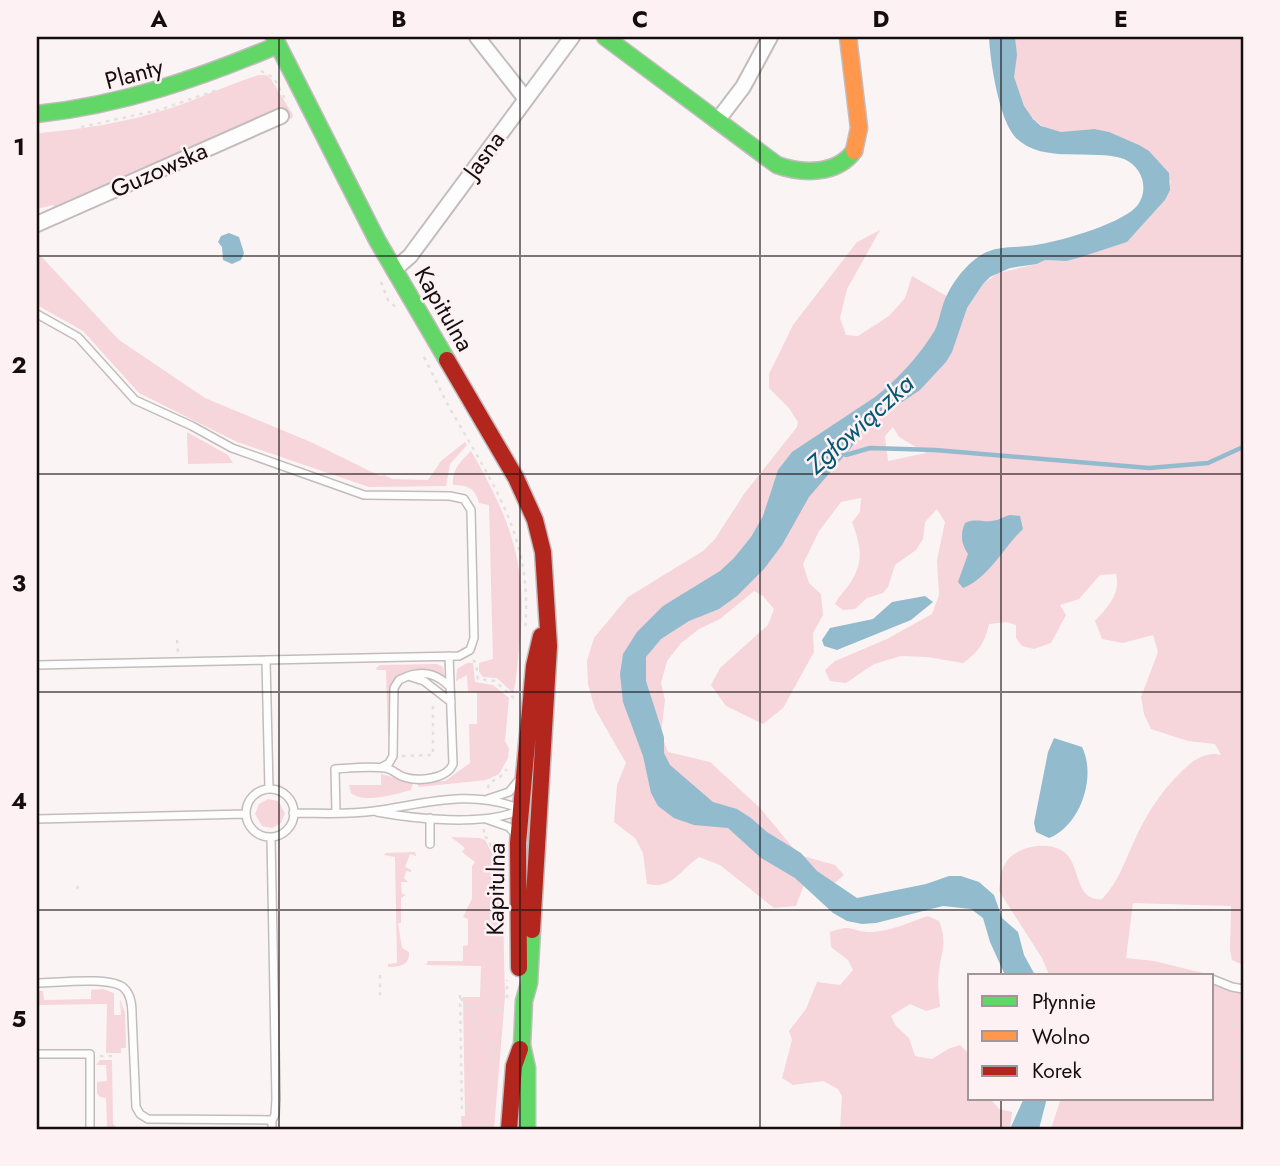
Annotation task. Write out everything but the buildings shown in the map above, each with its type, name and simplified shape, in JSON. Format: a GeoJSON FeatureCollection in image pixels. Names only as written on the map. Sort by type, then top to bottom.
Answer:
{"type":"FeatureCollection","features":[{"type":"Feature","properties":{"kind":"street"},"geometry":{"type":"LineString","coordinates":[[477,37],[525,98]]}},
{"type":"Feature","properties":{"kind":"street","name":"Jasna"},"geometry":{"type":"LineString","coordinates":[[394,270],[410,256],[572,37]]}},
{"type":"Feature","properties":{"kind":"street"},"geometry":{"type":"LineString","coordinates":[[605,37],[777,165],[792,171],[828,169],[843,163],[855,150],[859,127],[848,37]]}},
{"type":"Feature","properties":{"kind":"street"},"geometry":{"type":"LineString","coordinates":[[717,121],[743,87],[769,37]]}},
{"type":"Feature","properties":{"kind":"street","name":"Planty"},"geometry":{"type":"LineString","coordinates":[[37,114],[90,108],[154,93],[197,79],[276,41]]}},
{"type":"Feature","properties":{"kind":"street","name":"Kapitulna"},"geometry":{"type":"LineString","coordinates":[[276,41],[365,218],[529,503],[543,552],[548,670],[529,983],[513,1007]]}},
{"type":"Feature","properties":{"kind":"street","name":"Guzowska"},"geometry":{"type":"LineString","coordinates":[[37,224],[286,111]]}},
{"type":"Feature","properties":{"kind":"street","name":"Kapitulna"},"geometry":{"type":"LineString","coordinates":[[527,1129],[527,1068],[513,1007],[520,985],[518,843],[534,666],[547,611]]}},
{"type":"Feature","properties":{"kind":"street","name":"Kapitulna"},"geometry":{"type":"LineString","coordinates":[[509,1129],[514,1066],[522,1045]]}},
{"type":"Feature","properties":{"kind":"lane"},"geometry":{"type":"LineString","coordinates":[[37,314],[78,337],[135,400],[232,448],[365,495],[450,496],[464,499],[471,510],[474,638],[467,653],[449,656],[37,665]]}},
{"type":"Feature","properties":{"kind":"lane"},"geometry":{"type":"LineString","coordinates":[[336,812],[335,769],[382,767],[408,778],[442,776],[449,772],[453,764],[449,656]]}},
{"type":"Feature","properties":{"kind":"lane"},"geometry":{"type":"LineString","coordinates":[[266,660],[270,789]]}},
{"type":"Feature","properties":{"kind":"lane"},"geometry":{"type":"LineString","coordinates":[[382,767],[389,763],[393,756],[394,688],[399,680],[429,673],[450,688]]}},
{"type":"Feature","properties":{"kind":"lane"},"geometry":{"type":"LineString","coordinates":[[408,676],[424,681],[451,702]]}},
{"type":"Feature","properties":{"kind":"lane"},"geometry":{"type":"LineString","coordinates":[[293,813],[373,811],[437,800],[487,799],[504,795],[514,788],[521,776],[525,758]]}},
{"type":"Feature","properties":{"kind":"lane"},"geometry":{"type":"LineString","coordinates":[[373,811],[430,818],[485,819],[522,810],[532,803],[541,788]]}},
{"type":"Feature","properties":{"kind":"lane"},"geometry":{"type":"LineString","coordinates":[[270,789],[277,790],[289,799],[293,813],[291,823],[285,831],[271,837],[254,831],[246,814],[246,807],[255,794],[270,789]]}},
{"type":"Feature","properties":{"kind":"lane"},"geometry":{"type":"LineString","coordinates":[[487,799],[522,810],[530,820],[531,839],[537,855]]}},
{"type":"Feature","properties":{"kind":"lane"},"geometry":{"type":"LineString","coordinates":[[37,819],[246,814]]}},
{"type":"Feature","properties":{"kind":"lane"},"geometry":{"type":"LineString","coordinates":[[430,818],[430,844]]}},
{"type":"Feature","properties":{"kind":"lane"},"geometry":{"type":"LineString","coordinates":[[485,819],[509,827],[516,835],[518,843]]}},
{"type":"Feature","properties":{"kind":"lane"},"geometry":{"type":"LineString","coordinates":[[271,837],[276,1099],[272,1129]]}},
{"type":"Feature","properties":{"kind":"lane"},"geometry":{"type":"LineString","coordinates":[[1214,980],[1243,989]]}},
{"type":"Feature","properties":{"kind":"lane"},"geometry":{"type":"LineString","coordinates":[[37,983],[107,982],[119,985],[126,991],[132,1003],[136,1107],[140,1114],[148,1119],[272,1120]]}},
{"type":"Feature","properties":{"kind":"lane"},"geometry":{"type":"LineString","coordinates":[[37,1054],[90,1054],[90,1129]]}},
{"type":"Feature","properties":{"kind":"path"},"geometry":{"type":"LineString","coordinates":[[257,71],[266,72],[274,78],[286,111]]}},
{"type":"Feature","properties":{"kind":"path"},"geometry":{"type":"LineString","coordinates":[[381,283],[388,300],[402,315]]}},
{"type":"Feature","properties":{"kind":"path"},"geometry":{"type":"LineString","coordinates":[[424,357],[512,522],[525,585],[524,639]]}},
{"type":"Feature","properties":{"kind":"path"},"geometry":{"type":"LineString","coordinates":[[181,393],[215,412]]}},
{"type":"Feature","properties":{"kind":"path"},"geometry":{"type":"LineString","coordinates":[[467,653],[476,663],[478,679],[495,681],[517,700],[518,688]]}},
{"type":"Feature","properties":{"kind":"path"},"geometry":{"type":"LineString","coordinates":[[1237,678],[1243,679]]}},
{"type":"Feature","properties":{"kind":"path"},"geometry":{"type":"LineString","coordinates":[[393,756],[433,755],[433,699],[434,697],[451,702]]}},
{"type":"Feature","properties":{"kind":"path"},"geometry":{"type":"LineString","coordinates":[[487,799],[489,783],[500,777],[509,765]]}},
{"type":"Feature","properties":{"kind":"path"},"geometry":{"type":"LineString","coordinates":[[485,819],[484,837],[504,871]]}},
{"type":"Feature","properties":{"kind":"path"},"geometry":{"type":"LineString","coordinates":[[77,889],[80,881]]}},
{"type":"Feature","properties":{"kind":"path"},"geometry":{"type":"LineString","coordinates":[[380,975],[380,995]]}},
{"type":"Feature","properties":{"kind":"path"},"geometry":{"type":"LineString","coordinates":[[505,1021],[513,1007],[507,978]]}},
{"type":"Feature","properties":{"kind":"path"},"geometry":{"type":"LineString","coordinates":[[463,1114],[460,995],[500,1068],[502,1055]]}},
{"type":"Feature","properties":{"kind":"path"},"geometry":{"type":"LineString","coordinates":[[464,1005],[513,1007]]}},
{"type":"Feature","properties":{"kind":"path"},"geometry":{"type":"LineString","coordinates":[[1232,1025],[1243,1026]]}},
{"type":"Feature","properties":{"kind":"path"},"geometry":{"type":"LineString","coordinates":[[1237,1057],[1243,1057]]}},
{"type":"Feature","properties":{"kind":"path"},"geometry":{"type":"LineString","coordinates":[[1243,1063],[1236,1104],[1243,1105]]}},
{"type":"Feature","properties":{"kind":"shaded area"},"geometry":{"type":"Polygon","coordinates":[[[1015,37],[1243,37],[1243,965],[1232,960],[1231,906],[1133,903],[1126,958],[1154,961],[1207,974],[1049,974],[1042,958],[999,891],[1002,870],[1010,858],[1024,849],[1049,846],[1064,852],[1069,858],[1087,895],[1102,899],[1118,877],[1147,816],[1166,788],[1195,761],[1209,754],[1221,755],[1215,744],[1188,741],[1151,729],[1144,714],[1141,697],[1158,652],[1153,635],[1123,643],[1102,639],[1095,621],[1115,594],[1116,574],[1100,575],[1079,599],[1060,605],[1066,615],[1051,643],[1034,649],[1022,646],[1016,638],[1016,625],[1007,622],[989,624],[981,646],[963,663],[901,656],[874,664],[846,683],[830,681],[825,670],[835,661],[887,639],[932,614],[939,595],[937,560],[945,522],[937,509],[925,522],[923,539],[916,550],[895,565],[888,587],[883,593],[867,598],[855,609],[843,610],[835,604],[853,577],[859,562],[858,539],[852,522],[860,512],[861,498],[841,502],[819,531],[803,564],[809,583],[821,594],[823,615],[813,633],[814,652],[783,708],[763,724],[726,706],[711,685],[720,668],[768,625],[774,609],[763,596],[754,591],[720,619],[699,629],[681,643],[667,661],[661,683],[665,700],[661,734],[668,752],[710,762],[759,807],[799,855],[835,865],[844,875],[830,887],[804,885],[796,906],[774,908],[720,865],[699,857],[669,882],[647,884],[643,853],[635,838],[614,822],[617,785],[626,763],[595,709],[588,684],[587,661],[594,638],[628,597],[703,551],[715,539],[744,494],[797,427],[798,422],[789,408],[769,388],[769,374],[793,325],[857,242],[880,230],[847,289],[840,318],[846,335],[858,336],[889,316],[905,298],[912,276],[967,308],[983,284],[998,273],[1045,260],[1065,261],[1127,242],[1165,200],[1171,181],[1094,129],[1052,131],[1035,120],[1017,94],[1014,74],[1015,37]],[[893,427],[885,436],[888,461],[926,453],[899,437],[893,427]]]}},
{"type":"Feature","properties":{"kind":"shaded area"},"geometry":{"type":"Polygon","coordinates":[[[259,75],[266,75],[271,79],[293,115],[292,118],[276,125],[287,118],[281,109],[55,209],[53,205],[37,209],[37,136],[41,133],[153,114],[259,75]]]}},
{"type":"Feature","properties":{"kind":"shaded area"},"geometry":{"type":"Polygon","coordinates":[[[37,252],[119,340],[205,398],[392,479],[428,480],[441,461],[465,442],[467,445],[450,464],[446,486],[369,487],[237,442],[139,393],[83,331],[37,305],[37,252]]]}},
{"type":"Feature","properties":{"kind":"shaded area"},"geometry":{"type":"Polygon","coordinates":[[[187,432],[228,455],[233,463],[188,464],[187,432]]]}},
{"type":"Feature","properties":{"kind":"shaded area"},"geometry":{"type":"Polygon","coordinates":[[[471,451],[507,523],[519,570],[521,621],[513,693],[497,678],[483,677],[479,672],[479,663],[493,659],[489,505],[479,503],[470,488],[453,485],[455,470],[471,451]]]}},
{"type":"Feature","properties":{"kind":"shaded area"},"geometry":{"type":"Polygon","coordinates":[[[467,663],[473,663],[475,682],[493,685],[509,698],[505,741],[509,749],[508,758],[499,774],[486,780],[419,787],[417,782],[445,781],[470,763],[469,724],[477,724],[477,692],[468,692],[467,675],[456,681],[457,669],[467,663]]]}},
{"type":"Feature","properties":{"kind":"shaded area"},"geometry":{"type":"Polygon","coordinates":[[[437,664],[443,667],[445,677],[418,669],[407,671],[395,680],[390,695],[391,721],[388,737],[386,670],[376,668],[380,665],[437,664]]]}},
{"type":"Feature","properties":{"kind":"shaded area"},"geometry":{"type":"Polygon","coordinates":[[[381,774],[413,782],[411,790],[372,798],[351,793],[349,785],[381,785],[381,774]]]}},
{"type":"Feature","properties":{"kind":"shaded area"},"geometry":{"type":"Polygon","coordinates":[[[268,799],[278,801],[285,813],[281,823],[272,828],[262,826],[255,814],[259,804],[268,799]]]}},
{"type":"Feature","properties":{"kind":"shaded area"},"geometry":{"type":"Polygon","coordinates":[[[451,837],[485,840],[502,872],[505,997],[494,1129],[462,1129],[461,1116],[465,1116],[463,997],[480,997],[481,966],[426,965],[428,961],[463,961],[463,946],[468,945],[468,919],[463,917],[472,899],[472,866],[475,862],[462,852],[465,848],[451,837]]]}},
{"type":"Feature","properties":{"kind":"shaded area"},"geometry":{"type":"Polygon","coordinates":[[[415,852],[416,856],[410,854],[405,867],[411,870],[406,871],[404,878],[408,882],[401,882],[402,894],[406,895],[401,898],[401,923],[398,923],[402,948],[409,952],[409,956],[403,964],[388,967],[388,964],[397,963],[395,857],[384,855],[415,852]]]}},
{"type":"Feature","properties":{"kind":"shaded area"},"geometry":{"type":"Polygon","coordinates":[[[928,916],[939,921],[943,947],[938,981],[940,1007],[926,1011],[910,1004],[891,1016],[896,1026],[909,1038],[915,1056],[932,1059],[960,1045],[968,1053],[968,1100],[992,1100],[999,1109],[1012,1112],[1010,1129],[840,1129],[842,1096],[838,1089],[823,1081],[793,1085],[782,1078],[792,1040],[789,1031],[806,1009],[817,982],[840,985],[853,970],[848,960],[831,947],[830,932],[847,928],[868,932],[883,931],[928,916]]]}},
{"type":"Feature","properties":{"kind":"shaded area"},"geometry":{"type":"Polygon","coordinates":[[[1214,985],[1243,994],[1243,1129],[1051,1129],[1060,1100],[1214,1100],[1214,985]]]}},
{"type":"Feature","properties":{"kind":"shaded area"},"geometry":{"type":"Polygon","coordinates":[[[103,989],[114,993],[114,1015],[121,1015],[120,999],[125,1013],[126,1048],[121,1048],[121,1053],[106,1053],[107,1004],[37,1005],[37,991],[43,991],[44,1000],[91,999],[91,990],[103,989]]]}},
{"type":"Feature","properties":{"kind":"shaded area"},"geometry":{"type":"Polygon","coordinates":[[[100,1060],[112,1060],[113,1124],[119,1129],[99,1129],[107,1126],[106,1098],[97,1093],[97,1082],[107,1081],[106,1065],[96,1065],[100,1060]]]}},
{"type":"Feature","properties":{"kind":"water","name":"Zgłowiączka"},"geometry":{"type":"Polygon","coordinates":[[[989,37],[1015,37],[1017,55],[1014,77],[1024,106],[1033,119],[1041,126],[1061,132],[1094,129],[1109,132],[1149,151],[1169,173],[1170,190],[1165,200],[1127,242],[1066,261],[1045,260],[1037,264],[1010,268],[990,277],[967,308],[946,362],[920,390],[871,419],[851,448],[809,497],[782,545],[764,569],[737,596],[719,609],[689,621],[661,639],[646,657],[646,681],[664,737],[664,753],[670,765],[713,802],[737,809],[751,818],[767,832],[801,853],[817,871],[857,898],[926,884],[949,876],[961,876],[979,882],[994,895],[1002,918],[1018,932],[1024,955],[1034,974],[1005,974],[983,918],[971,909],[943,906],[876,923],[847,921],[833,913],[795,878],[761,858],[728,828],[694,825],[674,818],[658,806],[651,793],[643,756],[623,702],[620,674],[623,654],[637,632],[663,606],[720,571],[751,537],[763,516],[778,470],[792,452],[875,397],[915,357],[935,330],[949,291],[969,264],[992,250],[1053,242],[1101,227],[1128,214],[1140,201],[1143,187],[1140,173],[1124,159],[1098,155],[1054,154],[1027,146],[1016,138],[1000,105],[989,37]]]}},
{"type":"Feature","properties":{"kind":"water"},"geometry":{"type":"Polygon","coordinates":[[[229,233],[239,237],[244,253],[241,260],[232,264],[223,260],[222,247],[218,242],[221,236],[229,233]]]}},
{"type":"Feature","properties":{"kind":"water"},"geometry":{"type":"Polygon","coordinates":[[[1010,515],[1020,516],[1023,529],[980,578],[963,588],[958,582],[968,554],[962,539],[965,523],[975,520],[993,521],[1010,515]]]}},
{"type":"Feature","properties":{"kind":"water"},"geometry":{"type":"Polygon","coordinates":[[[925,596],[933,602],[911,620],[837,650],[824,646],[822,640],[830,628],[873,619],[892,602],[925,596]]]}},
{"type":"Feature","properties":{"kind":"water"},"geometry":{"type":"Polygon","coordinates":[[[1054,738],[1082,747],[1088,772],[1083,799],[1077,812],[1060,832],[1049,838],[1036,832],[1034,823],[1048,752],[1054,738]]]}},
{"type":"Feature","properties":{"kind":"water"},"geometry":{"type":"Polygon","coordinates":[[[1023,1100],[1046,1100],[1039,1129],[1010,1129],[1023,1100]]]}},
{"type":"Feature","properties":{"kind":"waterway","name":"Zgłowiączka"},"geometry":{"type":"LineString","coordinates":[[842,452],[846,455],[870,448],[935,450],[1149,468],[1208,463],[1243,447]]}},
{"type":"Feature","properties":{"kind":"traffic: fast"},"geometry":{"type":"LineString","coordinates":[[274,37],[377,240],[447,360]]}},
{"type":"Feature","properties":{"kind":"traffic: fast"},"geometry":{"type":"LineString","coordinates":[[605,37],[777,165],[797,170],[818,170],[838,165],[854,151]]}},
{"type":"Feature","properties":{"kind":"traffic: fast"},"geometry":{"type":"LineString","coordinates":[[37,114],[100,104],[160,89],[278,45]]}},
{"type":"Feature","properties":{"kind":"traffic: fast"},"geometry":{"type":"LineString","coordinates":[[527,1129],[527,1068],[522,1045],[532,930]]}},
{"type":"Feature","properties":{"kind":"traffic: slow"},"geometry":{"type":"LineString","coordinates":[[848,37],[859,128],[854,151]]}},
{"type":"Feature","properties":{"kind":"traffic: jam"},"geometry":{"type":"LineString","coordinates":[[447,360],[516,478],[535,520],[543,552],[549,646],[532,930]]}},
{"type":"Feature","properties":{"kind":"traffic: jam"},"geometry":{"type":"LineString","coordinates":[[519,968],[518,843],[534,666],[541,636]]}},
{"type":"Feature","properties":{"kind":"traffic: jam"},"geometry":{"type":"LineString","coordinates":[[509,1129],[514,1066],[520,1049]]}}]}
